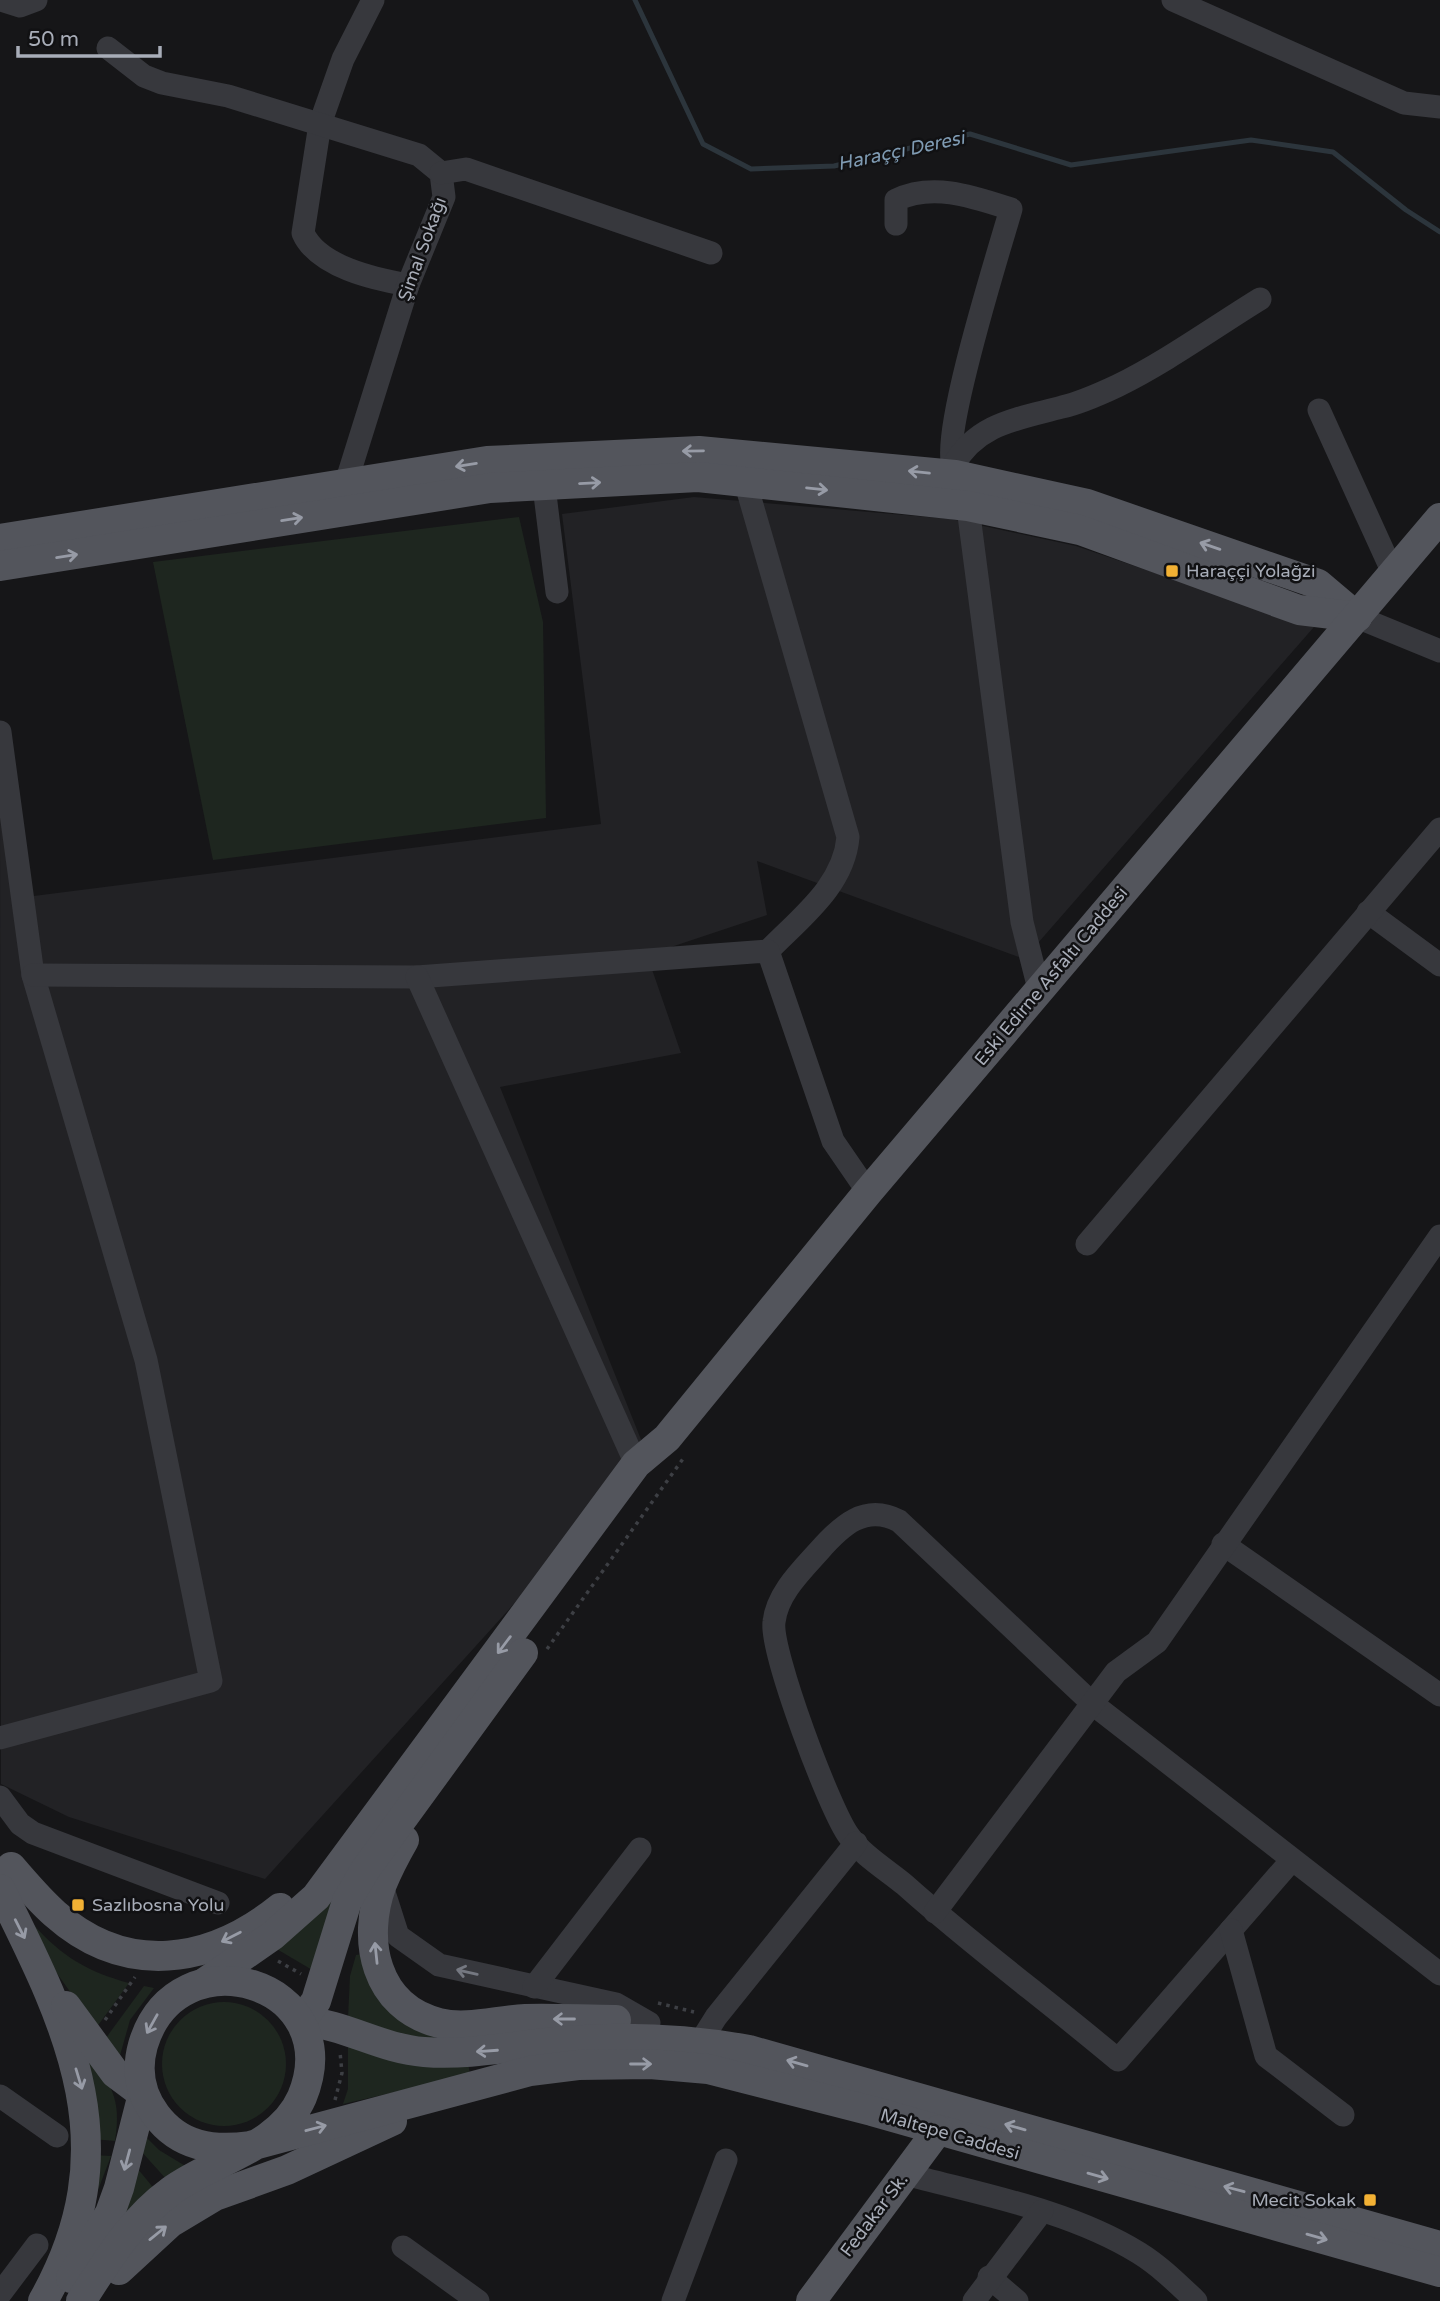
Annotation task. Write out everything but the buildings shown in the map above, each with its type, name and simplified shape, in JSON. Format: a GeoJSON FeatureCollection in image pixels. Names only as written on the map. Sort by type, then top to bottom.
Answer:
{"type":"FeatureCollection","features":[{"type":"Feature","properties":{"kind":"main road"},"geometry":{"type":"LineString","coordinates":[[0,566],[348,496],[487,461],[542,472],[699,450],[741,468],[962,483],[1087,504],[1318,583],[1357,617]]}},
{"type":"Feature","properties":{"kind":"main road"},"geometry":{"type":"LineString","coordinates":[[0,539],[348,496]]}},
{"type":"Feature","properties":{"kind":"main road","name":"Eski Edirne Asfaltı Caddesi"},"geometry":{"type":"LineString","coordinates":[[667,1438],[868,1192],[1440,518]]}},
{"type":"Feature","properties":{"kind":"main road"},"geometry":{"type":"LineString","coordinates":[[301,2021],[310,2012],[321,1985],[347,1901],[433,1757],[636,1464],[667,1438]]}},
{"type":"Feature","properties":{"kind":"main road"},"geometry":{"type":"LineString","coordinates":[[54,2301],[110,2213],[143,2094],[140,2066],[148,2029],[159,2011],[173,1998],[204,1983],[255,1949],[316,1897],[433,1757],[629,1507],[667,1438]]}},
{"type":"Feature","properties":{"kind":"main road"},"geometry":{"type":"LineString","coordinates":[[4,1868],[55,1915],[109,1948],[138,1956],[164,1957],[203,1951],[274,1913],[304,1889],[396,1771],[433,1757]]}},
{"type":"Feature","properties":{"kind":"main road"},"geometry":{"type":"LineString","coordinates":[[433,1757],[443,1774],[406,1836],[382,1886],[375,1918],[377,1965],[383,1984],[407,2009],[442,2024],[523,2019],[649,2023],[674,2026],[701,2041]]}},
{"type":"Feature","properties":{"kind":"main road"},"geometry":{"type":"LineString","coordinates":[[4,1868],[83,2090],[87,2123],[83,2194],[72,2238],[43,2301]]}},
{"type":"Feature","properties":{"kind":"main road"},"geometry":{"type":"LineString","coordinates":[[4,1868],[58,1940],[88,1960],[138,1973],[204,1983],[232,1979],[265,1988],[288,2004],[301,2021],[308,2041],[307,2083],[299,2103],[285,2123],[269,2138],[194,2176],[150,2209],[110,2255],[81,2301]]}},
{"type":"Feature","properties":{"kind":"main road"},"geometry":{"type":"LineString","coordinates":[[40,1969],[115,2073],[143,2094],[163,2124],[194,2144],[227,2149],[250,2146]]}},
{"type":"Feature","properties":{"kind":"main road"},"geometry":{"type":"LineString","coordinates":[[301,2021],[338,2026],[382,2045],[423,2052],[493,2051],[566,2041],[656,2037],[701,2041]]}},
{"type":"Feature","properties":{"kind":"main road","name":"Maltepe Caddesi"},"geometry":{"type":"LineString","coordinates":[[701,2041],[749,2050],[1433,2243]]}},
{"type":"Feature","properties":{"kind":"main road","name":"Maltepe Caddesi"},"geometry":{"type":"LineString","coordinates":[[250,2146],[530,2071],[578,2065],[650,2064],[708,2069],[938,2130],[1440,2272]]}},
{"type":"Feature","properties":{"kind":"main road"},"geometry":{"type":"LineString","coordinates":[[96,2301],[123,2265],[145,2243],[196,2206],[215,2196],[287,2170],[381,2126],[420,2111],[453,2090]]}},
{"type":"Feature","properties":{"kind":"main road","name":"Fedakar Sk."},"geometry":{"type":"LineString","coordinates":[[811,2301],[938,2130]]}},
{"type":"Feature","properties":{"kind":"street"},"geometry":{"type":"LineString","coordinates":[[1,0],[20,6],[36,0]]}},
{"type":"Feature","properties":{"kind":"street"},"geometry":{"type":"LineString","coordinates":[[373,0],[343,59],[320,124],[303,233],[308,243],[321,255],[372,279],[408,285]]}},
{"type":"Feature","properties":{"kind":"street"},"geometry":{"type":"LineString","coordinates":[[1173,0],[1404,103],[1440,107]]}},
{"type":"Feature","properties":{"kind":"street","name":"Şimal Sokağı"},"geometry":{"type":"LineString","coordinates":[[108,48],[144,76],[162,83],[228,96],[419,155],[442,173],[444,197],[408,285],[348,496]]}},
{"type":"Feature","properties":{"kind":"street"},"geometry":{"type":"LineString","coordinates":[[442,173],[466,169],[711,253]]}},
{"type":"Feature","properties":{"kind":"street"},"geometry":{"type":"LineString","coordinates":[[896,224],[896,200],[911,192],[940,191],[1011,208],[960,392],[952,444],[962,483],[1022,922],[1039,989]]}},
{"type":"Feature","properties":{"kind":"street"},"geometry":{"type":"LineString","coordinates":[[962,483],[963,449],[983,431],[1015,418],[1065,407],[1118,386],[1259,299]]}},
{"type":"Feature","properties":{"kind":"street"},"geometry":{"type":"LineString","coordinates":[[1319,410],[1394,575]]}},
{"type":"Feature","properties":{"kind":"street"},"geometry":{"type":"LineString","coordinates":[[33,975],[417,977],[768,951],[822,896],[847,854],[848,837],[741,468]]}},
{"type":"Feature","properties":{"kind":"street"},"geometry":{"type":"LineString","coordinates":[[542,472],[557,592]]}},
{"type":"Feature","properties":{"kind":"street"},"geometry":{"type":"LineString","coordinates":[[1357,617],[1440,651]]}},
{"type":"Feature","properties":{"kind":"street"},"geometry":{"type":"LineString","coordinates":[[0,733],[33,975],[146,1360],[211,1681],[0,1738]]}},
{"type":"Feature","properties":{"kind":"street"},"geometry":{"type":"LineString","coordinates":[[1087,1244],[1440,829]]}},
{"type":"Feature","properties":{"kind":"street"},"geometry":{"type":"LineString","coordinates":[[1368,912],[1440,965]]}},
{"type":"Feature","properties":{"kind":"street"},"geometry":{"type":"LineString","coordinates":[[768,951],[833,1141],[868,1192]]}},
{"type":"Feature","properties":{"kind":"street"},"geometry":{"type":"LineString","coordinates":[[417,977],[636,1464]]}},
{"type":"Feature","properties":{"kind":"street"},"geometry":{"type":"LineString","coordinates":[[935,1912],[1094,1705],[1116,1672],[1157,1642],[1440,1237]]}},
{"type":"Feature","properties":{"kind":"street"},"geometry":{"type":"LineString","coordinates":[[1292,1861],[1118,2060],[935,1912],[849,1836],[814,1760],[778,1660],[773,1623],[779,1601],[832,1536],[856,1517],[879,1513],[899,1521],[1094,1705],[1440,1974]]}},
{"type":"Feature","properties":{"kind":"street"},"geometry":{"type":"LineString","coordinates":[[1223,1544],[1440,1695]]}},
{"type":"Feature","properties":{"kind":"street"},"geometry":{"type":"LineString","coordinates":[[0,1797],[20,1824],[33,1833],[218,1903]]}},
{"type":"Feature","properties":{"kind":"street"},"geometry":{"type":"LineString","coordinates":[[701,2041],[716,2017],[856,1843]]}},
{"type":"Feature","properties":{"kind":"street"},"geometry":{"type":"LineString","coordinates":[[534,1987],[640,1849]]}},
{"type":"Feature","properties":{"kind":"street"},"geometry":{"type":"LineString","coordinates":[[382,1886],[398,1936],[439,1965],[616,2004],[649,2023]]}},
{"type":"Feature","properties":{"kind":"street"},"geometry":{"type":"LineString","coordinates":[[1231,1930],[1266,2056],[1343,2115]]}},
{"type":"Feature","properties":{"kind":"street"},"geometry":{"type":"LineString","coordinates":[[0,2096],[57,2136]]}},
{"type":"Feature","properties":{"kind":"street"},"geometry":{"type":"LineString","coordinates":[[673,2301],[726,2160]]}},
{"type":"Feature","properties":{"kind":"street"},"geometry":{"type":"LineString","coordinates":[[905,2174],[1042,2211],[1106,2235],[1140,2253],[1196,2301]]}},
{"type":"Feature","properties":{"kind":"street"},"geometry":{"type":"LineString","coordinates":[[974,2301],[989,2277],[1042,2211]]}},
{"type":"Feature","properties":{"kind":"street"},"geometry":{"type":"LineString","coordinates":[[0,2294],[37,2245]]}},
{"type":"Feature","properties":{"kind":"street"},"geometry":{"type":"LineString","coordinates":[[403,2247],[478,2301]]}},
{"type":"Feature","properties":{"kind":"street"},"geometry":{"type":"LineString","coordinates":[[989,2277],[1017,2301]]}},
{"type":"Feature","properties":{"kind":"path"},"geometry":{"type":"LineString","coordinates":[[255,1949],[321,1985]]}},
{"type":"Feature","properties":{"kind":"path"},"geometry":{"type":"LineString","coordinates":[[90,2041],[138,1973]]}},
{"type":"Feature","properties":{"kind":"shaded area"},"geometry":{"type":"Polygon","coordinates":[[[694,497],[951,519],[1076,546],[1314,627],[1024,959],[757,861],[767,915],[647,955],[681,1053],[500,1087],[646,1452],[587,1523],[265,1879],[69,1817],[1,1784],[0,798],[18,898],[601,824],[562,514],[694,497]]]}},
{"type":"Feature","properties":{"kind":"shaded area"},"geometry":{"type":"Polygon","coordinates":[[[519,517],[543,622],[546,818],[213,860],[153,562],[519,517]]]}},
{"type":"Feature","properties":{"kind":"shaded area"},"geometry":{"type":"Polygon","coordinates":[[[334,1895],[314,1971],[275,1948],[334,1895]]]}},
{"type":"Feature","properties":{"kind":"shaded area"},"geometry":{"type":"Polygon","coordinates":[[[34,1925],[54,1946],[76,1962],[129,1983],[96,2028],[51,1965],[34,1925]]]}},
{"type":"Feature","properties":{"kind":"shaded area"},"geometry":{"type":"Polygon","coordinates":[[[368,1953],[384,2003],[561,2024],[417,2040],[348,2018],[350,1976],[356,1955],[368,1953]]]}},
{"type":"Feature","properties":{"kind":"shaded area"},"geometry":{"type":"Polygon","coordinates":[[[144,1986],[154,1988],[130,2020],[119,2059],[103,2042],[144,1986]]]}},
{"type":"Feature","properties":{"kind":"shaded area"},"geometry":{"type":"Polygon","coordinates":[[[224,2002],[248,2006],[268,2020],[282,2040],[286,2064],[282,2088],[268,2108],[248,2122],[224,2126],[200,2122],[180,2108],[166,2088],[162,2064],[166,2040],[180,2020],[200,2006],[224,2002]]]}},
{"type":"Feature","properties":{"kind":"shaded area"},"geometry":{"type":"Polygon","coordinates":[[[348,2042],[468,2062],[470,2075],[343,2104],[348,2089],[348,2042]]]}},
{"type":"Feature","properties":{"kind":"shaded area"},"geometry":{"type":"Polygon","coordinates":[[[87,2052],[113,2093],[117,2114],[115,2141],[93,2139],[87,2052]]]}},
{"type":"Feature","properties":{"kind":"shaded area"},"geometry":{"type":"Polygon","coordinates":[[[144,2135],[159,2150],[187,2167],[168,2181],[140,2150],[144,2135]]]}},
{"type":"Feature","properties":{"kind":"shaded area"},"geometry":{"type":"Polygon","coordinates":[[[93,2155],[111,2156],[90,2211],[93,2155]]]}},
{"type":"Feature","properties":{"kind":"shaded area"},"geometry":{"type":"Polygon","coordinates":[[[137,2168],[156,2191],[115,2223],[137,2168]]]}},
{"type":"Feature","properties":{"kind":"waterway","name":"Haraççı Deresi"},"geometry":{"type":"LineString","coordinates":[[635,0],[703,144],[751,169],[834,166],[970,134],[1071,165],[1251,140],[1333,152],[1406,210],[1440,232]]}},
{"type":"Feature","properties":{"kind":"place","name":"Haraççi Yolağzi"},"geometry":{"type":"Point","coordinates":[1172,571]}},
{"type":"Feature","properties":{"kind":"place","name":"Sazlıbosna Yolu"},"geometry":{"type":"Point","coordinates":[78,1905]}},
{"type":"Feature","properties":{"kind":"place","name":"Mecit Sokak"},"geometry":{"type":"Point","coordinates":[1370,2200]}}]}
